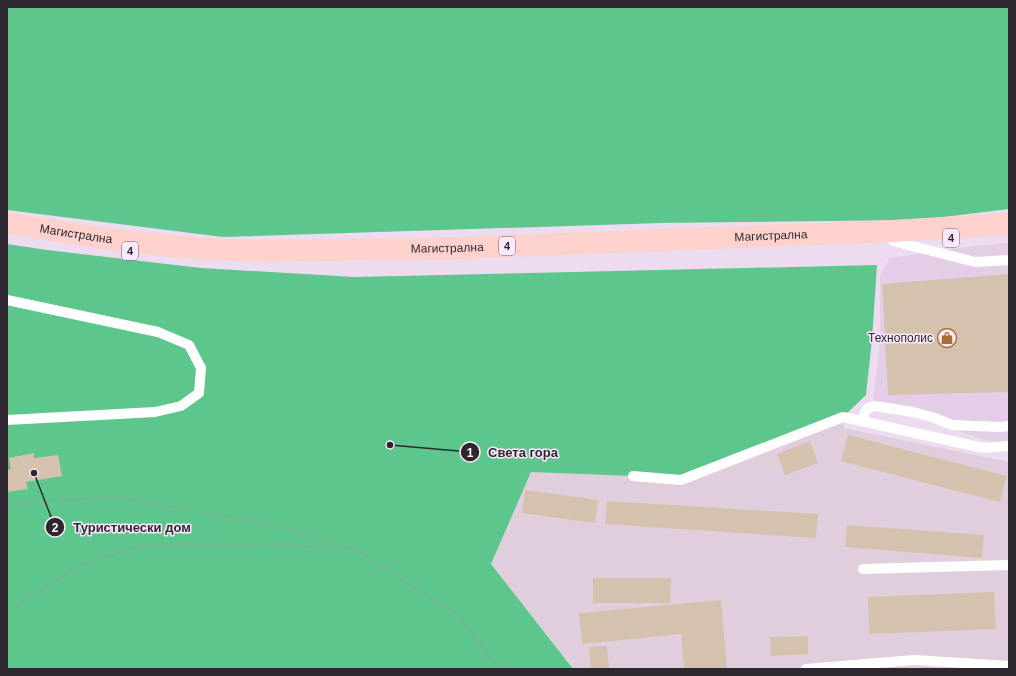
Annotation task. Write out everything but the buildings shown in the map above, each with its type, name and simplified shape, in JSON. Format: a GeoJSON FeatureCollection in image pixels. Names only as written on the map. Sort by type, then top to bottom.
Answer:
{"type":"FeatureCollection","features":[{"type":"Feature","properties":{"kind":"main road","name":"Магистрална"},"geometry":{"type":"LineString","coordinates":[[7,223],[100,238],[178,247],[253,251],[460,248],[892,231],[1009,224]]}},
{"type":"Feature","properties":{"kind":"main road","name":"Магистрална"},"geometry":{"type":"LineString","coordinates":[[7,234],[176,257],[253,262],[467,257],[893,241],[1009,234]]}},
{"type":"Feature","properties":{"kind":"lane"},"geometry":{"type":"LineString","coordinates":[[893,241],[975,262],[1009,260]]}},
{"type":"Feature","properties":{"kind":"lane"},"geometry":{"type":"LineString","coordinates":[[7,300],[158,332],[189,345],[201,368],[199,393],[181,406],[155,412],[7,420]]}},
{"type":"Feature","properties":{"kind":"lane"},"geometry":{"type":"LineString","coordinates":[[864,422],[863,418],[866,411],[875,406],[913,412],[952,425],[1009,426]]}},
{"type":"Feature","properties":{"kind":"lane"},"geometry":{"type":"LineString","coordinates":[[632,476],[682,480],[842,417],[983,448],[1009,446]]}},
{"type":"Feature","properties":{"kind":"lane"},"geometry":{"type":"LineString","coordinates":[[863,569],[1009,565]]}},
{"type":"Feature","properties":{"kind":"lane"},"geometry":{"type":"LineString","coordinates":[[806,669],[914,660],[1009,666]]}},
{"type":"Feature","properties":{"kind":"path"},"geometry":{"type":"LineString","coordinates":[[7,504],[117,497],[271,525],[356,550],[458,615],[499,669]]}},
{"type":"Feature","properties":{"kind":"path"},"geometry":{"type":"LineString","coordinates":[[7,612],[81,564],[143,545],[268,544],[356,550]]}},
{"type":"Feature","properties":{"kind":"shaded area","name":"Технополис"},"geometry":{"type":"Polygon","coordinates":[[[1009,243],[1009,448],[873,402],[880,342],[880,276],[890,258],[973,246],[1009,243]]]}},
{"type":"Feature","properties":{"kind":"shaded area"},"geometry":{"type":"Polygon","coordinates":[[[843,417],[844,428],[1009,462],[1009,669],[573,669],[491,564],[531,472],[633,476],[843,417]]]}},
{"type":"Feature","properties":{"kind":"green space"},"geometry":{"type":"Polygon","coordinates":[[[7,7],[1009,7],[1009,209],[919,220],[661,223],[223,237],[7,210],[7,7]]]}},
{"type":"Feature","properties":{"kind":"green space"},"geometry":{"type":"Polygon","coordinates":[[[7,244],[201,268],[354,277],[877,265],[872,339],[866,395],[843,417],[681,480],[633,476],[531,472],[491,564],[573,669],[7,669],[7,244]]]}},
{"type":"Feature","properties":{"kind":"place","name":"Технополис"},"geometry":{"type":"Point","coordinates":[947,338]}},
{"type":"Feature","properties":{"kind":"place","name":"Света гора"},"geometry":{"type":"Point","coordinates":[390,445]}},
{"type":"Feature","properties":{"kind":"place","name":"Туристически дом"},"geometry":{"type":"Point","coordinates":[34,473]}}]}
